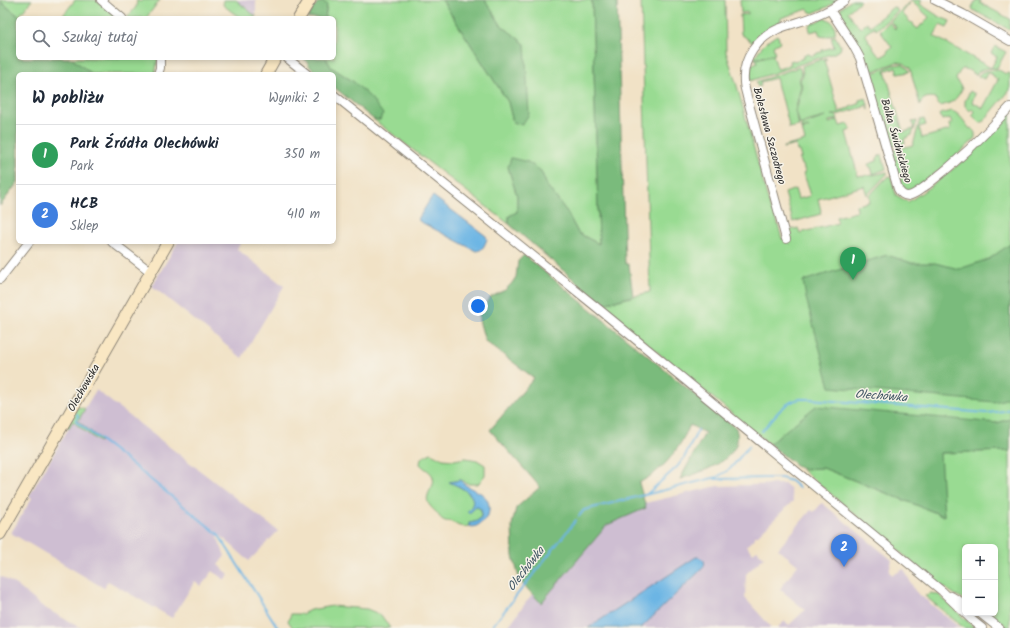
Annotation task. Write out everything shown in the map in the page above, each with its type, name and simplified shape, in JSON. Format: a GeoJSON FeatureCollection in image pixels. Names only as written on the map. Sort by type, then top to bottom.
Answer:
{"type":"FeatureCollection","features":[{"type":"Feature","properties":{"kind":"street"},"geometry":{"type":"LineString","coordinates":[[101,0],[120,16]]}},
{"type":"Feature","properties":{"kind":"street"},"geometry":{"type":"LineString","coordinates":[[300,16],[310,0]]}},
{"type":"Feature","properties":{"kind":"street","name":"Bolesława Szczodrego"},"geometry":{"type":"LineString","coordinates":[[786,239],[747,97],[744,82],[745,68],[753,49],[765,36],[778,29],[830,10],[845,0]]}},
{"type":"Feature","properties":{"kind":"street"},"geometry":{"type":"LineString","coordinates":[[935,0],[1010,41]]}},
{"type":"Feature","properties":{"kind":"street","name":"Bolka Świdnickiego"},"geometry":{"type":"LineString","coordinates":[[830,10],[860,58],[898,190],[904,195],[907,196],[915,194],[936,178],[972,147],[1010,107]]}},
{"type":"Feature","properties":{"kind":"street"},"geometry":{"type":"LineString","coordinates":[[159,72],[160,60]]}},
{"type":"Feature","properties":{"kind":"street"},"geometry":{"type":"LineString","coordinates":[[267,72],[275,60]]}},
{"type":"Feature","properties":{"kind":"street"},"geometry":{"type":"LineString","coordinates":[[290,60],[305,72]]}},
{"type":"Feature","properties":{"kind":"street"},"geometry":{"type":"LineString","coordinates":[[336,97],[608,316],[942,591],[982,628]]}},
{"type":"Feature","properties":{"kind":"street"},"geometry":{"type":"LineString","coordinates":[[0,279],[3,269],[27,244]]}},
{"type":"Feature","properties":{"kind":"street"},"geometry":{"type":"LineString","coordinates":[[115,244],[151,272]]}},
{"type":"Feature","properties":{"kind":"street","name":"Olechowska"},"geometry":{"type":"LineString","coordinates":[[0,534],[167,244]]}},
{"type":"Feature","properties":{"kind":"street"},"geometry":{"type":"LineString","coordinates":[[942,591],[962,602]]}},
{"type":"Feature","properties":{"kind":"street"},"geometry":{"type":"LineString","coordinates":[[984,616],[998,628]]}},
{"type":"Feature","properties":{"kind":"shaded area"},"geometry":{"type":"Polygon","coordinates":[[[236,0],[256,0],[256,15],[254,15],[236,0]]]}},
{"type":"Feature","properties":{"kind":"shaded area"},"geometry":{"type":"Polygon","coordinates":[[[177,244],[240,244],[237,249],[284,286],[242,358],[152,286],[177,244]]]}},
{"type":"Feature","properties":{"kind":"shaded area"},"geometry":{"type":"Polygon","coordinates":[[[96,390],[278,531],[249,561],[220,535],[218,537],[217,536],[225,556],[218,565],[229,574],[224,580],[213,571],[201,586],[195,581],[172,618],[108,581],[104,588],[11,533],[32,498],[29,496],[73,421],[99,442],[101,440],[77,421],[96,390]]]}},
{"type":"Feature","properties":{"kind":"shaded area"},"geometry":{"type":"Polygon","coordinates":[[[785,484],[790,488],[793,501],[746,546],[753,553],[757,550],[764,557],[746,574],[745,598],[772,628],[507,628],[590,516],[717,486],[785,484]]]}},
{"type":"Feature","properties":{"kind":"shaded area"},"geometry":{"type":"Polygon","coordinates":[[[822,503],[892,560],[889,572],[893,575],[904,569],[915,591],[960,628],[777,628],[785,621],[789,625],[805,610],[780,589],[798,565],[778,549],[811,510],[814,512],[822,503]]]}},
{"type":"Feature","properties":{"kind":"shaded area"},"geometry":{"type":"Polygon","coordinates":[[[0,576],[16,585],[43,607],[81,628],[0,628],[0,576]]]}},
{"type":"Feature","properties":{"kind":"green space"},"geometry":{"type":"Polygon","coordinates":[[[0,0],[32,0],[19,16],[0,0]]]}},
{"type":"Feature","properties":{"kind":"green space"},"geometry":{"type":"Polygon","coordinates":[[[75,0],[96,0],[116,16],[63,16],[75,0]]]}},
{"type":"Feature","properties":{"kind":"green space"},"geometry":{"type":"Polygon","coordinates":[[[137,0],[140,2],[143,0],[160,0],[148,16],[129,16],[136,7],[137,0]]]}},
{"type":"Feature","properties":{"kind":"green space"},"geometry":{"type":"Polygon","coordinates":[[[224,0],[236,0],[256,15],[237,16],[223,5],[224,0]]]}},
{"type":"Feature","properties":{"kind":"green space"},"geometry":{"type":"Polygon","coordinates":[[[322,0],[442,0],[508,102],[513,122],[525,44],[501,25],[485,0],[592,0],[599,244],[578,233],[567,212],[547,186],[541,171],[508,167],[517,196],[517,212],[509,216],[509,224],[373,119],[380,120],[354,82],[331,67],[327,60],[336,60],[336,16],[325,16],[327,4],[322,2],[322,0]]]}},
{"type":"Feature","properties":{"kind":"green space"},"geometry":{"type":"Polygon","coordinates":[[[442,0],[485,0],[501,25],[525,44],[529,114],[522,125],[513,122],[508,102],[442,0]]]}},
{"type":"Feature","properties":{"kind":"green space"},"geometry":{"type":"Polygon","coordinates":[[[592,0],[617,0],[625,263],[629,265],[633,296],[600,305],[572,278],[509,224],[509,216],[517,212],[517,196],[508,167],[511,158],[528,162],[541,171],[547,186],[567,212],[578,233],[599,244],[592,0]]]}},
{"type":"Feature","properties":{"kind":"green space"},"geometry":{"type":"Polygon","coordinates":[[[641,0],[725,0],[726,52],[737,86],[771,211],[774,210],[782,239],[789,234],[790,230],[798,228],[800,233],[838,223],[836,217],[856,212],[856,205],[869,202],[869,196],[888,176],[891,177],[896,195],[908,202],[936,182],[975,150],[1010,113],[1010,419],[997,423],[769,444],[600,305],[650,292],[641,0]]]}},
{"type":"Feature","properties":{"kind":"green space"},"geometry":{"type":"Polygon","coordinates":[[[740,0],[838,0],[813,13],[808,9],[781,18],[780,23],[761,34],[753,43],[741,34],[740,15],[748,14],[748,12],[741,13],[740,0]]]}},
{"type":"Feature","properties":{"kind":"green space"},"geometry":{"type":"Polygon","coordinates":[[[852,0],[860,1],[848,12],[860,28],[867,22],[870,26],[893,7],[898,11],[876,30],[874,27],[865,34],[877,54],[881,57],[888,53],[887,51],[892,47],[880,31],[889,22],[895,29],[896,27],[890,21],[909,3],[902,13],[918,29],[929,17],[910,0],[922,0],[920,4],[940,17],[950,21],[947,28],[940,25],[934,36],[991,68],[997,57],[991,53],[995,46],[1006,52],[997,68],[980,71],[976,75],[969,70],[962,69],[956,79],[962,89],[958,96],[948,104],[940,106],[935,98],[930,97],[924,99],[920,105],[910,68],[904,63],[897,62],[868,73],[857,45],[840,18],[841,8],[852,0]]]}},
{"type":"Feature","properties":{"kind":"green space"},"geometry":{"type":"Polygon","coordinates":[[[976,0],[981,0],[980,3],[1010,19],[1010,30],[973,10],[972,7],[976,0]]]}},
{"type":"Feature","properties":{"kind":"green space"},"geometry":{"type":"Polygon","coordinates":[[[0,1],[19,16],[16,16],[16,60],[74,60],[89,72],[16,72],[16,185],[0,206],[0,1]]]}},
{"type":"Feature","properties":{"kind":"green space"},"geometry":{"type":"Polygon","coordinates":[[[322,2],[327,4],[325,16],[308,16],[317,3],[322,2]]]}},
{"type":"Feature","properties":{"kind":"green space"},"geometry":{"type":"Polygon","coordinates":[[[824,18],[832,22],[835,29],[835,34],[825,37],[820,36],[818,30],[810,32],[809,25],[824,18]]]}},
{"type":"Feature","properties":{"kind":"green space"},"geometry":{"type":"Polygon","coordinates":[[[777,35],[780,42],[773,46],[775,53],[754,59],[758,51],[777,35]]]}},
{"type":"Feature","properties":{"kind":"green space"},"geometry":{"type":"Polygon","coordinates":[[[835,36],[841,47],[837,52],[750,81],[750,71],[752,65],[758,63],[756,59],[775,54],[773,55],[778,69],[791,64],[790,61],[804,58],[804,55],[809,54],[812,56],[822,52],[822,50],[834,47],[831,37],[835,36]]]}},
{"type":"Feature","properties":{"kind":"green space"},"geometry":{"type":"Polygon","coordinates":[[[826,58],[827,59],[824,60],[839,112],[859,104],[859,100],[866,98],[869,109],[867,105],[837,115],[832,115],[837,116],[838,119],[829,121],[829,123],[838,120],[840,126],[849,124],[851,130],[846,132],[858,176],[868,176],[887,172],[887,174],[867,195],[864,186],[818,199],[821,214],[793,222],[785,193],[795,189],[798,199],[810,196],[809,188],[803,173],[805,172],[799,159],[801,158],[799,151],[797,151],[796,145],[783,147],[805,141],[802,130],[809,128],[801,129],[801,126],[825,117],[800,125],[796,111],[802,86],[800,80],[803,75],[802,66],[826,58]]]}},
{"type":"Feature","properties":{"kind":"green space"},"geometry":{"type":"Polygon","coordinates":[[[74,60],[158,60],[155,72],[89,72],[74,60]]]}},
{"type":"Feature","properties":{"kind":"green space"},"geometry":{"type":"Polygon","coordinates":[[[306,60],[327,60],[331,67],[354,82],[371,98],[383,114],[380,120],[373,119],[336,89],[336,72],[316,72],[306,60]]]}},
{"type":"Feature","properties":{"kind":"green space"},"geometry":{"type":"Polygon","coordinates":[[[903,64],[909,72],[898,74],[896,67],[885,71],[903,132],[914,129],[912,122],[917,121],[912,135],[904,139],[905,143],[893,146],[889,145],[869,75],[893,65],[903,64]]]}},
{"type":"Feature","properties":{"kind":"green space"},"geometry":{"type":"Polygon","coordinates":[[[799,67],[802,74],[799,79],[801,86],[795,111],[799,126],[789,128],[776,78],[760,82],[761,86],[758,87],[756,82],[799,67]]]}},
{"type":"Feature","properties":{"kind":"green space"},"geometry":{"type":"Polygon","coordinates":[[[999,70],[1006,74],[1009,74],[1010,72],[1010,90],[984,121],[980,123],[972,115],[975,112],[972,109],[970,111],[965,106],[965,101],[970,91],[975,94],[972,102],[983,108],[998,80],[988,72],[984,79],[978,76],[984,71],[999,70]]]}},
{"type":"Feature","properties":{"kind":"green space"},"geometry":{"type":"Polygon","coordinates":[[[951,111],[959,116],[970,129],[972,128],[975,133],[975,139],[915,189],[908,191],[901,188],[891,153],[894,150],[913,145],[920,120],[924,119],[926,125],[919,127],[922,138],[950,130],[949,124],[952,123],[950,118],[942,120],[940,114],[951,111]]]}},
{"type":"Feature","properties":{"kind":"green space"},"geometry":{"type":"Polygon","coordinates":[[[882,155],[886,169],[873,174],[871,167],[869,167],[868,164],[877,161],[877,158],[882,155]]]}},
{"type":"Feature","properties":{"kind":"green space"},"geometry":{"type":"Polygon","coordinates":[[[1010,244],[1010,398],[994,402],[830,387],[806,298],[803,281],[887,255],[912,263],[935,263],[959,269],[989,259],[1010,244]]]}},
{"type":"Feature","properties":{"kind":"green space"},"geometry":{"type":"Polygon","coordinates":[[[524,255],[736,428],[737,439],[735,448],[720,462],[710,468],[680,479],[705,433],[690,425],[680,444],[668,461],[655,473],[639,483],[646,508],[607,525],[541,603],[520,581],[513,556],[512,525],[516,508],[540,487],[490,430],[534,378],[485,341],[479,320],[479,312],[491,297],[505,290],[512,283],[516,277],[518,261],[524,255]]]}},
{"type":"Feature","properties":{"kind":"green space"},"geometry":{"type":"Polygon","coordinates":[[[816,406],[997,423],[1010,419],[1010,451],[940,453],[944,516],[823,468],[801,469],[769,444],[816,406]]]}},
{"type":"Feature","properties":{"kind":"green space"},"geometry":{"type":"Polygon","coordinates":[[[80,407],[85,409],[78,421],[101,440],[99,442],[73,421],[68,429],[67,426],[76,408],[80,407]]]}},
{"type":"Feature","properties":{"kind":"green space"},"geometry":{"type":"Polygon","coordinates":[[[1010,451],[1010,628],[994,616],[998,616],[998,544],[962,544],[962,598],[937,583],[801,469],[823,468],[944,516],[939,453],[1010,451]]]}},
{"type":"Feature","properties":{"kind":"green space"},"geometry":{"type":"Polygon","coordinates":[[[431,453],[443,459],[454,460],[466,458],[477,460],[485,465],[485,475],[478,484],[469,484],[461,480],[450,482],[467,492],[473,499],[472,507],[467,512],[477,507],[481,509],[480,518],[475,522],[469,523],[469,526],[459,526],[452,522],[443,520],[428,503],[427,498],[433,485],[433,477],[431,473],[420,464],[421,458],[431,453]]]}},
{"type":"Feature","properties":{"kind":"green space"},"geometry":{"type":"Polygon","coordinates":[[[931,593],[939,595],[975,628],[964,628],[925,596],[931,593]]]}},
{"type":"Feature","properties":{"kind":"green space"},"geometry":{"type":"Polygon","coordinates":[[[332,606],[367,609],[381,615],[390,628],[293,628],[288,621],[291,614],[302,614],[310,610],[332,606]]]}},
{"type":"Feature","properties":{"kind":"water"},"geometry":{"type":"Polygon","coordinates":[[[433,196],[486,236],[487,239],[482,249],[476,251],[419,221],[418,219],[433,196]]]}},
{"type":"Feature","properties":{"kind":"water"},"geometry":{"type":"Polygon","coordinates":[[[461,480],[468,487],[482,494],[488,501],[489,512],[487,516],[478,525],[472,527],[469,526],[469,523],[475,522],[480,518],[481,509],[477,507],[469,513],[467,512],[473,501],[472,497],[465,490],[449,482],[461,480]]]}},
{"type":"Feature","properties":{"kind":"water"},"geometry":{"type":"Polygon","coordinates":[[[696,557],[704,560],[705,564],[703,568],[641,628],[588,628],[696,557]]]}},
{"type":"Feature","properties":{"kind":"waterway","name":"Olechówka"},"geometry":{"type":"LineString","coordinates":[[762,431],[783,407],[800,399],[987,413],[1010,409]]}},
{"type":"Feature","properties":{"kind":"waterway"},"geometry":{"type":"LineString","coordinates":[[77,414],[77,422],[218,534],[278,628]]}},
{"type":"Feature","properties":{"kind":"waterway"},"geometry":{"type":"LineString","coordinates":[[647,494],[677,467],[684,458],[698,430]]}},
{"type":"Feature","properties":{"kind":"waterway","name":"Olechówka"},"geometry":{"type":"LineString","coordinates":[[579,516],[584,510],[717,477],[730,469],[749,446]]}},
{"type":"Feature","properties":{"kind":"waterway"},"geometry":{"type":"LineString","coordinates":[[715,479],[781,478],[791,481],[799,488]]}},
{"type":"Feature","properties":{"kind":"waterway","name":"Olechówka"},"geometry":{"type":"LineString","coordinates":[[491,628],[576,520]]}},
{"type":"Feature","properties":{"kind":"place","name":"Park Źródła Olechówki"},"geometry":{"type":"Point","coordinates":[853,280]}},
{"type":"Feature","properties":{"kind":"place","name":"HCB"},"geometry":{"type":"Point","coordinates":[844,567]}}]}
